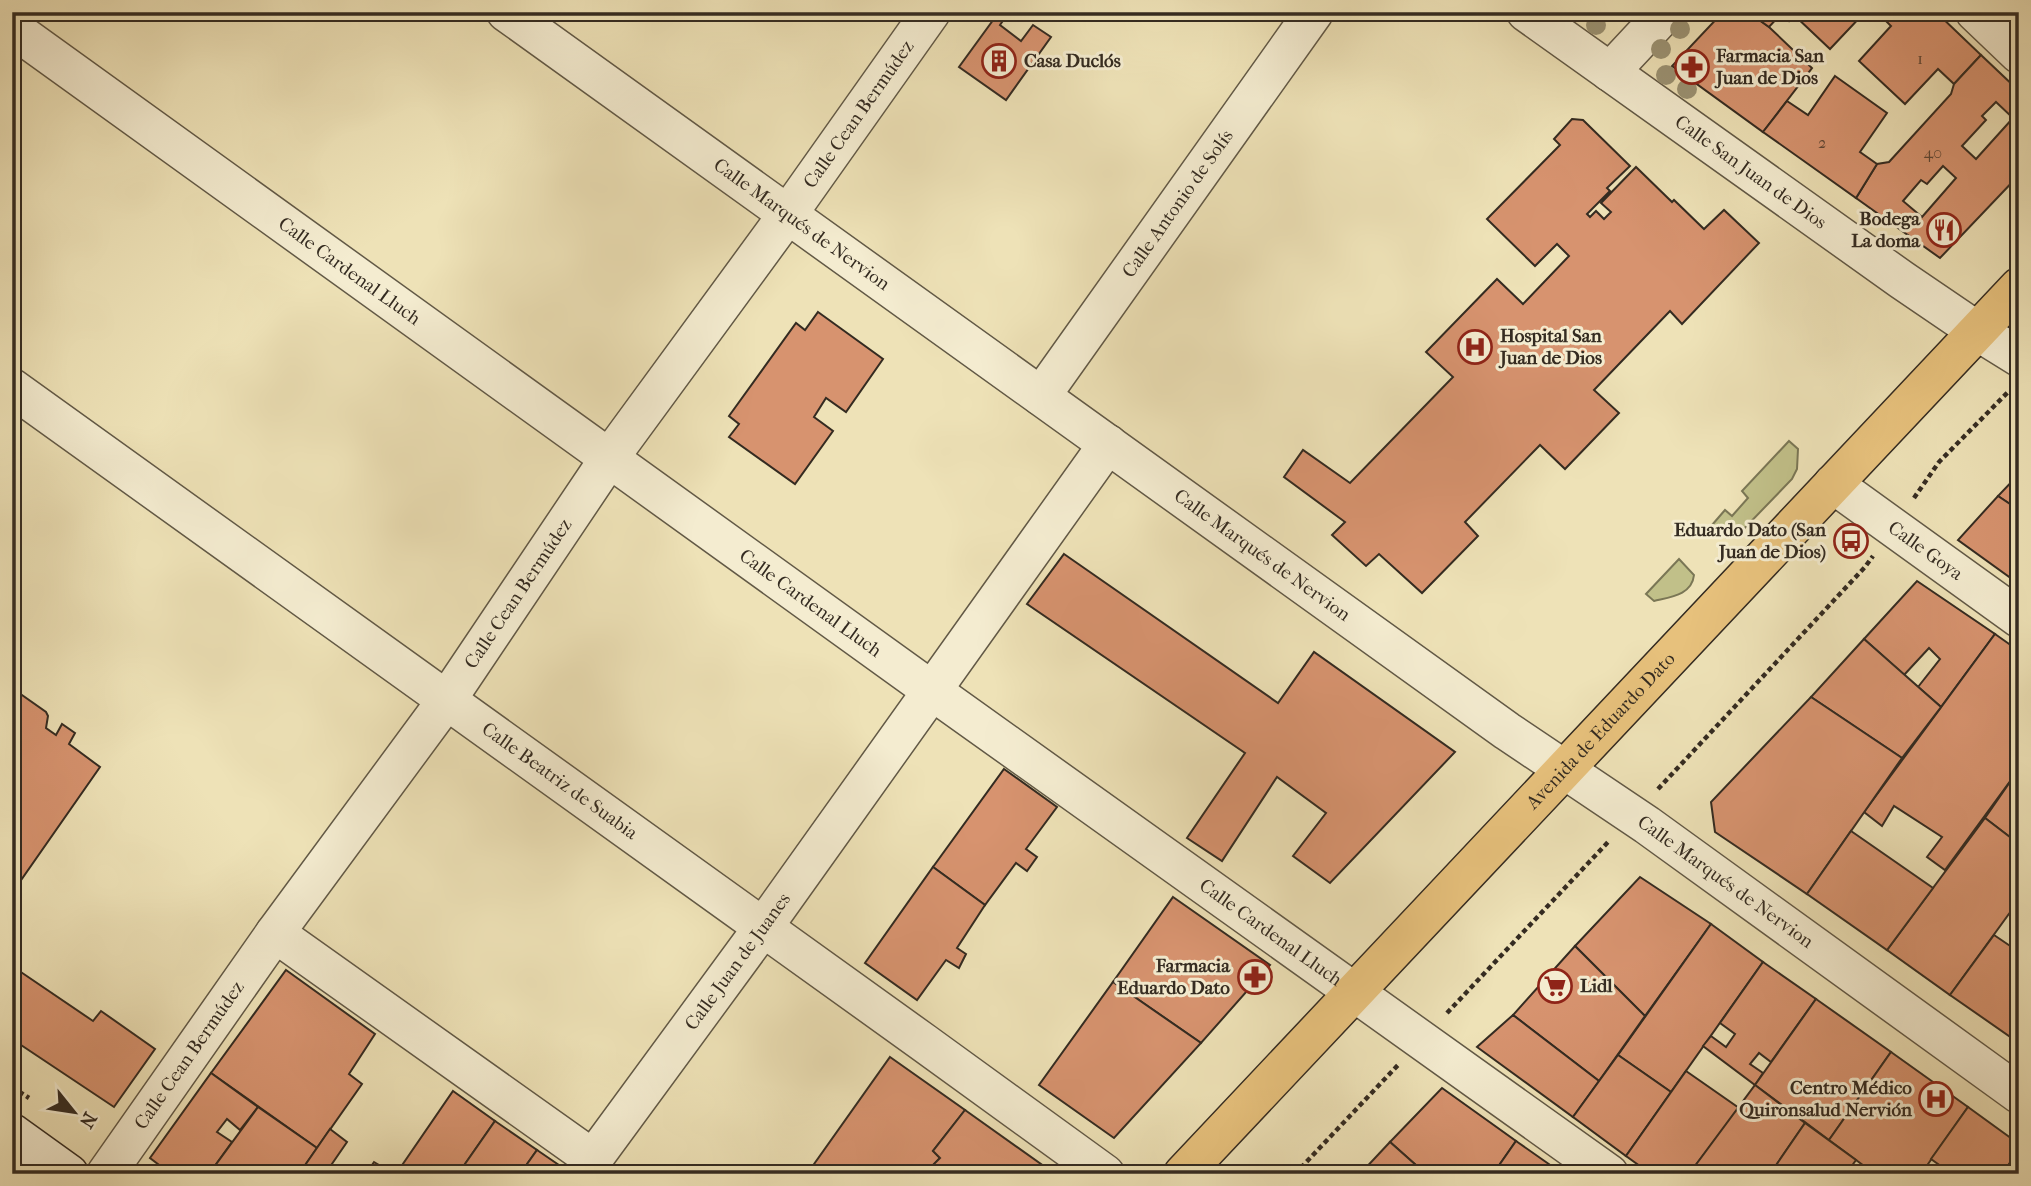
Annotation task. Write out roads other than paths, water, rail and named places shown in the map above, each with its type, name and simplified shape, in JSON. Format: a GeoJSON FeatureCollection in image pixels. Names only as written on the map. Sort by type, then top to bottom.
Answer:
{"type":"FeatureCollection","features":[{"type":"Feature","properties":{"kind":"main road","name":"Avenida de Eduardo Dato"},"geometry":{"type":"LineString","coordinates":[[1183,1174],[2019,287]]}},
{"type":"Feature","properties":{"kind":"street","name":"Calle Marqués de Nervion"},"geometry":{"type":"LineString","coordinates":[[506,12],[1507,731],[1647,825],[2019,1094]]}},
{"type":"Feature","properties":{"kind":"street","name":"Calle Cean Bermúdez"},"geometry":{"type":"LineString","coordinates":[[106,1174],[275,933],[446,701],[610,457],[788,214],[931,12]]}},
{"type":"Feature","properties":{"kind":"street","name":"Calle Antonio de Solís"},"geometry":{"type":"LineString","coordinates":[[1041,396],[1314,12]]}},
{"type":"Feature","properties":{"kind":"street","name":"Calle San Juan de Dios"},"geometry":{"type":"LineString","coordinates":[[1526,12],[1977,331],[2014,374]]}},
{"type":"Feature","properties":{"kind":"street"},"geometry":{"type":"LineString","coordinates":[[1610,72],[1666,12]]}},
{"type":"Feature","properties":{"kind":"street"},"geometry":{"type":"LineString","coordinates":[[1975,12],[2019,54]]}},
{"type":"Feature","properties":{"kind":"street","name":"Calle Cardenal Lluch"},"geometry":{"type":"LineString","coordinates":[[12,28],[1609,1174]]}},
{"type":"Feature","properties":{"kind":"street","name":"Calle Beatriz de Suabia"},"geometry":{"type":"LineString","coordinates":[[12,388],[764,926],[1105,1174]]}},
{"type":"Feature","properties":{"kind":"street","name":"Calle Juan de Juanes"},"geometry":{"type":"LineString","coordinates":[[275,933],[593,1159],[764,926],[1108,444]]}},
{"type":"Feature","properties":{"kind":"street","name":"Calle Goya"},"geometry":{"type":"LineString","coordinates":[[1833,484],[2019,618]]}},
{"type":"Feature","properties":{"kind":"street"},"geometry":{"type":"LineString","coordinates":[[12,1133],[69,1174]]}},
{"type":"Feature","properties":{"kind":"place","name":"Casa Duclós"},"geometry":{"type":"Point","coordinates":[999,61]}},
{"type":"Feature","properties":{"kind":"place","name":"Farmacia San Juan de Dios"},"geometry":{"type":"Point","coordinates":[1692,67]}},
{"type":"Feature","properties":{"kind":"place","name":"Bodega La doma"},"geometry":{"type":"Point","coordinates":[1944,230]}},
{"type":"Feature","properties":{"kind":"place","name":"Hospital San Juan de Dios"},"geometry":{"type":"Point","coordinates":[1475,347]}},
{"type":"Feature","properties":{"kind":"place","name":"Eduardo Dato (San Juan de Dios)"},"geometry":{"type":"Point","coordinates":[1851,541]}},
{"type":"Feature","properties":{"kind":"place","name":"Farmacia Eduardo Dato"},"geometry":{"type":"Point","coordinates":[1255,977]}},
{"type":"Feature","properties":{"kind":"place","name":"Lidl"},"geometry":{"type":"Point","coordinates":[1555,986]}},
{"type":"Feature","properties":{"kind":"place","name":"Centro Médico Quironsalud Nervión"},"geometry":{"type":"Point","coordinates":[1936,1099]}}]}
